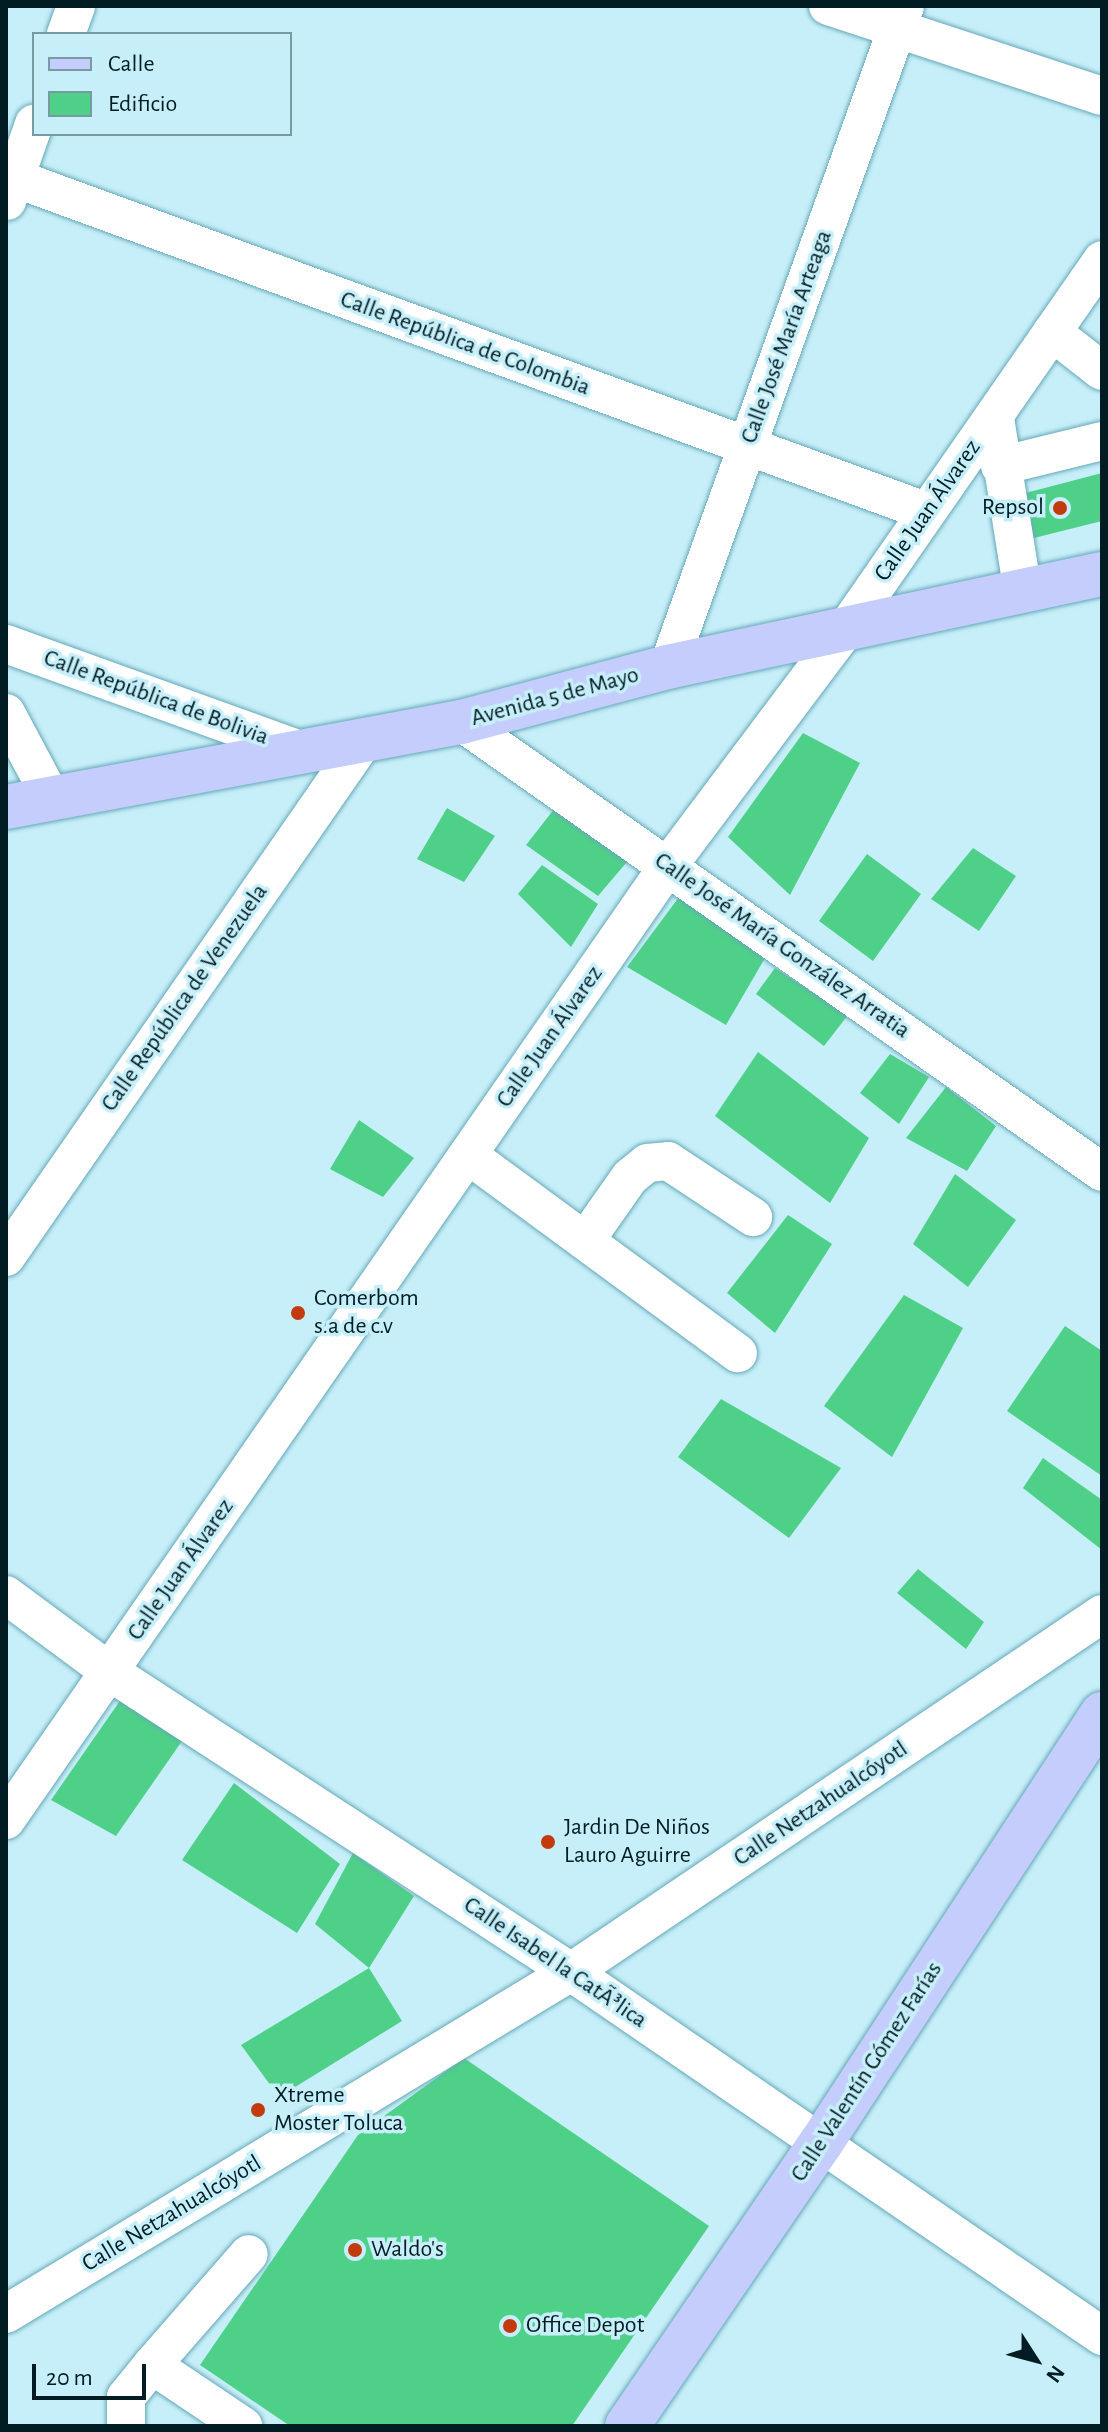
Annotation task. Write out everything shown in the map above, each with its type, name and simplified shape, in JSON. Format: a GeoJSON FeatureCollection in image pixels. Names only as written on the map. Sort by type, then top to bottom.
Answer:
{"type":"FeatureCollection","features":[{"type":"Feature","properties":{"kind":"main road","name":"Avenida 5 de Mayo"},"geometry":{"type":"LineString","coordinates":[[6,807],[461,722],[668,667],[843,633],[1102,574]]}},
{"type":"Feature","properties":{"kind":"main road","name":"Calle Valentín Gómez Farías"},"geometry":{"type":"LineString","coordinates":[[627,2426],[821,2143],[1102,1714]]}},
{"type":"Feature","properties":{"kind":"street"},"geometry":{"type":"LineString","coordinates":[[67,32],[76,6]]}},
{"type":"Feature","properties":{"kind":"street"},"geometry":{"type":"LineString","coordinates":[[828,6],[901,18],[1102,96]]}},
{"type":"Feature","properties":{"kind":"street","name":"Calle José María Arteaga"},"geometry":{"type":"LineString","coordinates":[[668,667],[901,18]]}},
{"type":"Feature","properties":{"kind":"street"},"geometry":{"type":"LineString","coordinates":[[9,185],[32,129]]}},
{"type":"Feature","properties":{"kind":"street","name":"Calle República de Colombia"},"geometry":{"type":"LineString","coordinates":[[9,185],[925,511]]}},
{"type":"Feature","properties":{"kind":"street","name":"Calle Juan Álvarez"},"geometry":{"type":"LineString","coordinates":[[6,1820],[668,866],[843,633],[1102,260]]}},
{"type":"Feature","properties":{"kind":"street"},"geometry":{"type":"LineString","coordinates":[[1052,332],[1102,371]]}},
{"type":"Feature","properties":{"kind":"street"},"geometry":{"type":"LineString","coordinates":[[995,418],[1000,466],[1023,592]]}},
{"type":"Feature","properties":{"kind":"street"},"geometry":{"type":"LineString","coordinates":[[1000,466],[1102,441]]}},
{"type":"Feature","properties":{"kind":"street","name":"Calle República de Bolivia"},"geometry":{"type":"LineString","coordinates":[[6,644],[306,752]]}},
{"type":"Feature","properties":{"kind":"street"},"geometry":{"type":"LineString","coordinates":[[6,713],[52,799]]}},
{"type":"Feature","properties":{"kind":"street","name":"Calle José María González Arratia"},"geometry":{"type":"LineString","coordinates":[[461,722],[1102,1172]]}},
{"type":"Feature","properties":{"kind":"street","name":"Calle República de Venezuela"},"geometry":{"type":"LineString","coordinates":[[6,1257],[365,739]]}},
{"type":"Feature","properties":{"kind":"street"},"geometry":{"type":"LineString","coordinates":[[468,1155],[738,1353]]}},
{"type":"Feature","properties":{"kind":"street"},"geometry":{"type":"LineString","coordinates":[[585,1241],[630,1177],[647,1163],[668,1161],[753,1217]]}},
{"type":"Feature","properties":{"kind":"street","name":"Calle Isabel la CatÃ³lica"},"geometry":{"type":"LineString","coordinates":[[6,1595],[110,1672],[571,1972],[1102,2336]]}},
{"type":"Feature","properties":{"kind":"street","name":"Calle Netzahualcóyotl"},"geometry":{"type":"LineString","coordinates":[[6,2314],[571,1972],[1102,1614]]}},
{"type":"Feature","properties":{"kind":"street"},"geometry":{"type":"LineString","coordinates":[[126,2426],[126,2397],[249,2254]]}},
{"type":"Feature","properties":{"kind":"street"},"geometry":{"type":"LineString","coordinates":[[152,2365],[243,2426]]}},
{"type":"Feature","properties":{"kind":"building","name":"Repsol"},"geometry":{"type":"Polygon","coordinates":[[[1102,473],[1102,521],[1026,540],[1014,496],[1102,473]]]}},
{"type":"Feature","properties":{"kind":"building"},"geometry":{"type":"Polygon","coordinates":[[[803,733],[860,763],[790,895],[728,837],[803,733]]]}},
{"type":"Feature","properties":{"kind":"building"},"geometry":{"type":"Polygon","coordinates":[[[447,808],[495,836],[464,882],[417,859],[447,808]]]}},
{"type":"Feature","properties":{"kind":"building"},"geometry":{"type":"Polygon","coordinates":[[[555,808],[632,856],[598,896],[526,845],[555,808]]]}},
{"type":"Feature","properties":{"kind":"building"},"geometry":{"type":"Polygon","coordinates":[[[973,848],[1016,876],[979,931],[931,899],[973,848]]]}},
{"type":"Feature","properties":{"kind":"building"},"geometry":{"type":"Polygon","coordinates":[[[867,854],[921,894],[873,961],[819,921],[867,854]]]}},
{"type":"Feature","properties":{"kind":"building"},"geometry":{"type":"Polygon","coordinates":[[[542,865],[598,904],[571,947],[518,894],[542,865]]]}},
{"type":"Feature","properties":{"kind":"building"},"geometry":{"type":"Polygon","coordinates":[[[682,893],[765,958],[726,1025],[627,967],[682,893]]]}},
{"type":"Feature","properties":{"kind":"building"},"geometry":{"type":"Polygon","coordinates":[[[775,968],[848,1015],[824,1046],[756,994],[775,968]]]}},
{"type":"Feature","properties":{"kind":"building"},"geometry":{"type":"Polygon","coordinates":[[[758,1052],[869,1138],[830,1203],[715,1116],[758,1052]]]}},
{"type":"Feature","properties":{"kind":"building"},"geometry":{"type":"Polygon","coordinates":[[[890,1054],[929,1077],[899,1124],[860,1093],[890,1054]]]}},
{"type":"Feature","properties":{"kind":"building"},"geometry":{"type":"Polygon","coordinates":[[[946,1087],[996,1126],[967,1171],[906,1138],[946,1087]]]}},
{"type":"Feature","properties":{"kind":"building"},"geometry":{"type":"Polygon","coordinates":[[[359,1120],[414,1158],[383,1197],[330,1169],[359,1120]]]}},
{"type":"Feature","properties":{"kind":"building"},"geometry":{"type":"Polygon","coordinates":[[[955,1174],[1016,1220],[968,1287],[913,1244],[955,1174]]]}},
{"type":"Feature","properties":{"kind":"building"},"geometry":{"type":"Polygon","coordinates":[[[788,1215],[832,1244],[775,1333],[727,1293],[788,1215]]]}},
{"type":"Feature","properties":{"kind":"building"},"geometry":{"type":"Polygon","coordinates":[[[904,1295],[963,1328],[892,1457],[824,1406],[904,1295]]]}},
{"type":"Feature","properties":{"kind":"building"},"geometry":{"type":"Polygon","coordinates":[[[1065,1326],[1102,1351],[1102,1476],[1007,1411],[1065,1326]]]}},
{"type":"Feature","properties":{"kind":"building"},"geometry":{"type":"Polygon","coordinates":[[[721,1399],[841,1468],[789,1538],[678,1457],[721,1399]]]}},
{"type":"Feature","properties":{"kind":"building"},"geometry":{"type":"Polygon","coordinates":[[[1043,1458],[1102,1500],[1102,1550],[1023,1488],[1043,1458]]]}},
{"type":"Feature","properties":{"kind":"building"},"geometry":{"type":"Polygon","coordinates":[[[918,1569],[984,1622],[966,1649],[897,1593],[918,1569]]]}},
{"type":"Feature","properties":{"kind":"building"},"geometry":{"type":"Polygon","coordinates":[[[124,1695],[182,1741],[116,1836],[51,1800],[124,1695]]]}},
{"type":"Feature","properties":{"kind":"building"},"geometry":{"type":"Polygon","coordinates":[[[234,1783],[340,1864],[297,1933],[182,1860],[234,1783]]]}},
{"type":"Feature","properties":{"kind":"building"},"geometry":{"type":"Polygon","coordinates":[[[353,1853],[414,1896],[369,1968],[315,1924],[353,1853]]]}},
{"type":"Feature","properties":{"kind":"building"},"geometry":{"type":"Polygon","coordinates":[[[369,1968],[402,2021],[279,2097],[241,2045],[369,1968]]]}},
{"type":"Feature","properties":{"kind":"building"},"geometry":{"type":"Polygon","coordinates":[[[464,2058],[709,2226],[572,2426],[290,2426],[200,2365],[358,2135],[464,2058]]]}},
{"type":"Feature","properties":{"kind":"place","name":"Repsol"},"geometry":{"type":"Point","coordinates":[1060,508]}},
{"type":"Feature","properties":{"kind":"place","name":"Comerbom s.a de c.v"},"geometry":{"type":"Point","coordinates":[298,1313]}},
{"type":"Feature","properties":{"kind":"place","name":"Jardin De Niños Lauro Aguirre"},"geometry":{"type":"Point","coordinates":[548,1842]}},
{"type":"Feature","properties":{"kind":"place","name":"Xtreme Moster Toluca"},"geometry":{"type":"Point","coordinates":[258,2110]}},
{"type":"Feature","properties":{"kind":"place","name":"Waldo's"},"geometry":{"type":"Point","coordinates":[355,2250]}},
{"type":"Feature","properties":{"kind":"place","name":"Office Depot"},"geometry":{"type":"Point","coordinates":[510,2326]}}]}
